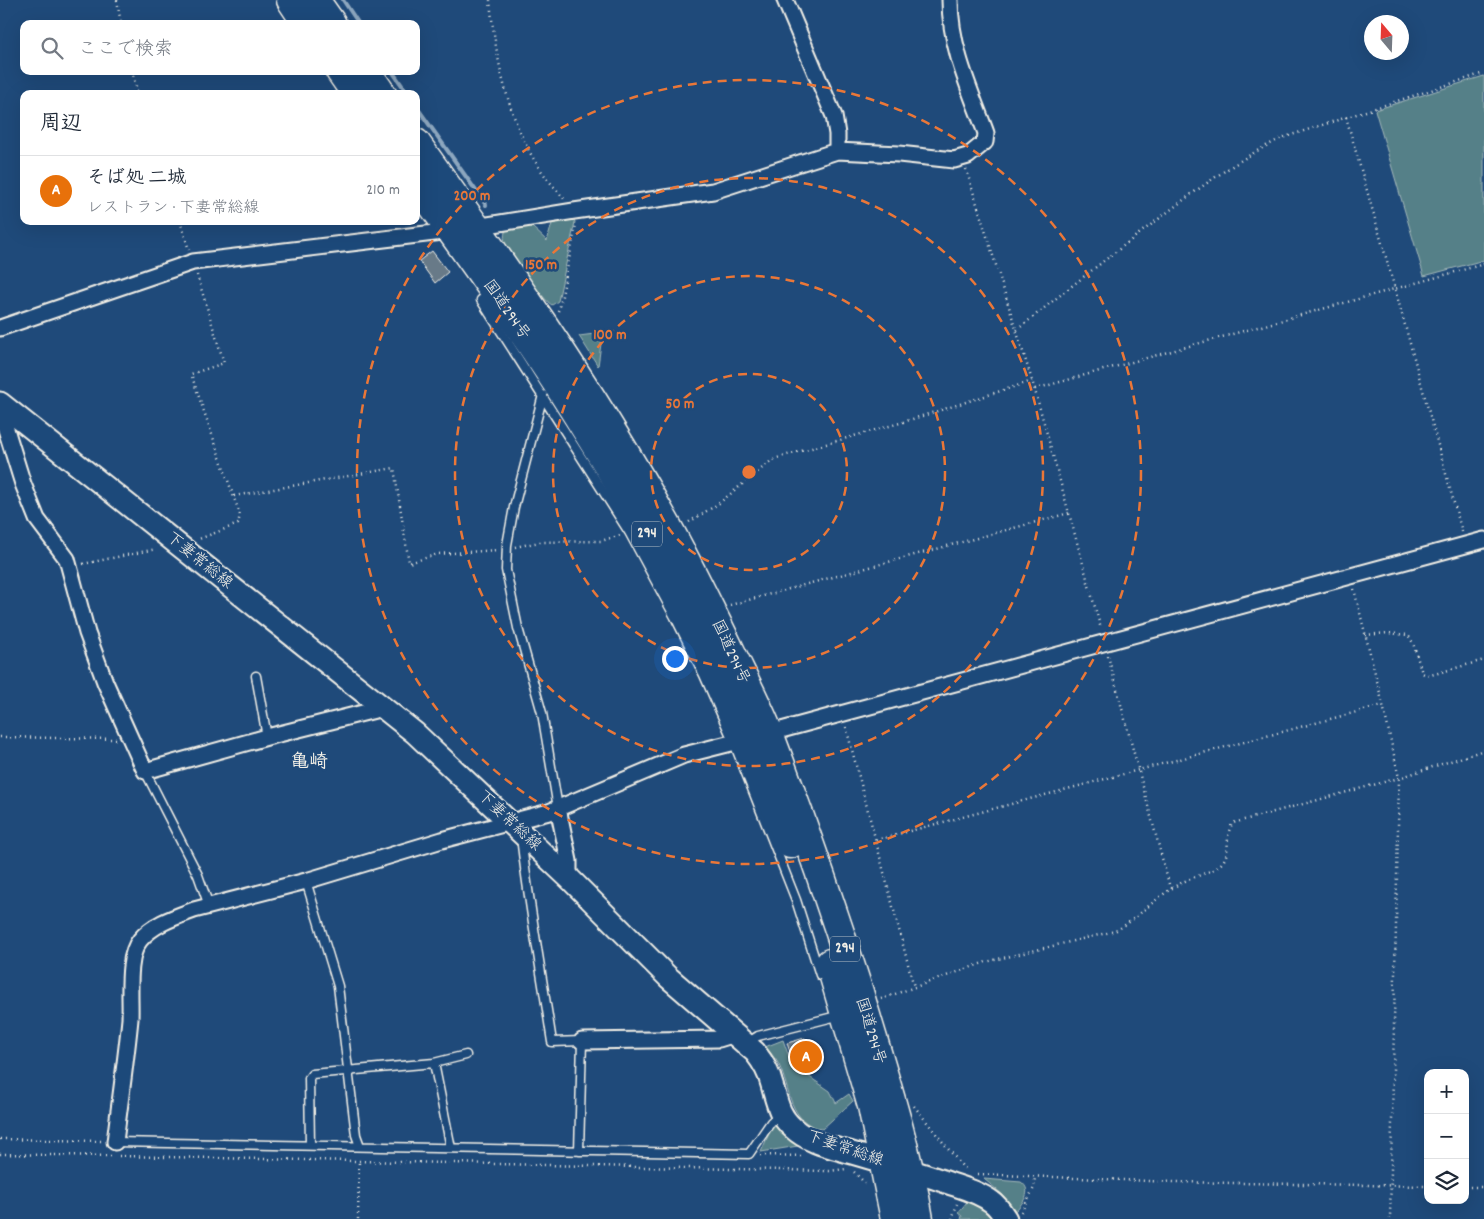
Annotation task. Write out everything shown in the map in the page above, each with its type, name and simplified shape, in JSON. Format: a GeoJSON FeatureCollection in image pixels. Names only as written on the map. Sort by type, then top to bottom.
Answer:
{"type":"FeatureCollection","features":[{"type":"Feature","properties":{"kind":"highway"},"geometry":{"type":"LineString","coordinates":[[291,0],[304,20]]}},
{"type":"Feature","properties":{"kind":"highway"},"geometry":{"type":"LineString","coordinates":[[315,0],[329,20]]}},
{"type":"Feature","properties":{"kind":"highway"},"geometry":{"type":"LineString","coordinates":[[343,75],[353,90]]}},
{"type":"Feature","properties":{"kind":"highway"},"geometry":{"type":"LineString","coordinates":[[369,75],[379,90]]}},
{"type":"Feature","properties":{"kind":"highway","name":"国道294号"},"geometry":{"type":"LineString","coordinates":[[420,149],[464,229],[494,292],[577,415],[643,526],[750,738],[841,934],[891,1099],[896,1166],[895,1219]]}},
{"type":"Feature","properties":{"kind":"highway","name":"国道294号"},"geometry":{"type":"LineString","coordinates":[[420,186],[464,229],[589,396],[648,492],[702,592],[750,738],[824,941],[836,1013],[896,1166],[919,1219]]}},
{"type":"Feature","properties":{"kind":"main road","name":"下妻常総線"},"geometry":{"type":"LineString","coordinates":[[3,406],[414,733],[518,829],[668,977],[755,1052],[764,1064],[772,1084],[776,1103],[786,1122],[804,1136],[833,1148],[961,1187],[984,1197],[1013,1217]]}},
{"type":"Feature","properties":{"kind":"street"},"geometry":{"type":"LineString","coordinates":[[785,0],[834,116],[837,151]]}},
{"type":"Feature","properties":{"kind":"street"},"geometry":{"type":"LineString","coordinates":[[0,328],[194,262],[464,229],[576,210],[713,191],[837,151],[899,154],[954,160],[962,158],[980,148],[987,139],[957,53],[952,30],[950,0]]}},
{"type":"Feature","properties":{"kind":"street"},"geometry":{"type":"LineString","coordinates":[[3,406],[8,439],[36,519],[67,559],[90,642],[105,682],[145,771],[267,737],[383,708]]}},
{"type":"Feature","properties":{"kind":"street"},"geometry":{"type":"LineString","coordinates":[[115,1142],[130,1018],[132,959],[140,940],[149,931],[162,923],[194,910],[306,881],[442,840],[518,829],[549,812],[684,755],[1484,540]]}},
{"type":"Feature","properties":{"kind":"street"},"geometry":{"type":"LineString","coordinates":[[558,808],[569,862],[569,878]]}},
{"type":"Feature","properties":{"kind":"street"},"geometry":{"type":"LineString","coordinates":[[582,1042],[741,1039]]}},
{"type":"Feature","properties":{"kind":"lane"},"geometry":{"type":"LineString","coordinates":[[494,292],[481,300],[630,532],[684,634],[750,738],[796,900],[822,981]]}},
{"type":"Feature","properties":{"kind":"lane"},"geometry":{"type":"LineString","coordinates":[[543,395],[514,507],[507,549],[506,570],[518,628],[542,713],[558,808]]}},
{"type":"Feature","properties":{"kind":"lane"},"geometry":{"type":"LineString","coordinates":[[256,676],[267,737]]}},
{"type":"Feature","properties":{"kind":"lane"},"geometry":{"type":"LineString","coordinates":[[145,771],[198,875],[209,906]]}},
{"type":"Feature","properties":{"kind":"lane"},"geometry":{"type":"LineString","coordinates":[[518,829],[522,844],[530,909],[552,1042],[582,1042],[579,1151]]}},
{"type":"Feature","properties":{"kind":"lane"},"geometry":{"type":"LineString","coordinates":[[306,881],[338,986],[356,1135],[360,1146]]}},
{"type":"Feature","properties":{"kind":"lane"},"geometry":{"type":"LineString","coordinates":[[741,1039],[758,1036],[836,1013]]}},
{"type":"Feature","properties":{"kind":"lane"},"geometry":{"type":"LineString","coordinates":[[310,1145],[309,1078],[312,1074],[434,1063],[466,1055]]}},
{"type":"Feature","properties":{"kind":"lane"},"geometry":{"type":"LineString","coordinates":[[434,1063],[451,1148]]}},
{"type":"Feature","properties":{"kind":"lane"},"geometry":{"type":"LineString","coordinates":[[115,1142],[749,1154],[771,1122],[781,1113]]}},
{"type":"Feature","properties":{"kind":"path"},"geometry":{"type":"LineString","coordinates":[[117,0],[120,20]]}},
{"type":"Feature","properties":{"kind":"path"},"geometry":{"type":"LineString","coordinates":[[490,0],[495,44],[514,116],[530,152],[542,172],[576,210],[560,306],[557,312]]}},
{"type":"Feature","properties":{"kind":"path"},"geometry":{"type":"LineString","coordinates":[[1017,330],[1079,279],[1215,176],[1262,148],[1282,138],[1484,73]]}},
{"type":"Feature","properties":{"kind":"path"},"geometry":{"type":"LineString","coordinates":[[133,75],[137,90]]}},
{"type":"Feature","properties":{"kind":"path"},"geometry":{"type":"LineString","coordinates":[[1346,117],[1465,545]]}},
{"type":"Feature","properties":{"kind":"path"},"geometry":{"type":"LineString","coordinates":[[962,158],[1035,389],[1169,884],[1172,888]]}},
{"type":"Feature","properties":{"kind":"path"},"geometry":{"type":"LineString","coordinates":[[69,566],[180,546],[238,524],[240,515],[191,374],[224,363],[181,225]]}},
{"type":"Feature","properties":{"kind":"path"},"geometry":{"type":"LineString","coordinates":[[1035,389],[1484,264]]}},
{"type":"Feature","properties":{"kind":"path"},"geometry":{"type":"LineString","coordinates":[[683,526],[718,504],[771,461],[780,457],[900,423],[1032,381]]}},
{"type":"Feature","properties":{"kind":"path"},"geometry":{"type":"LineString","coordinates":[[234,496],[394,468],[409,563],[438,554],[507,549],[540,542],[601,541],[630,532]]}},
{"type":"Feature","properties":{"kind":"path"},"geometry":{"type":"LineString","coordinates":[[724,606],[1069,513]]}},
{"type":"Feature","properties":{"kind":"path"},"geometry":{"type":"LineString","coordinates":[[1350,576],[1383,705],[1399,778],[1390,1219]]}},
{"type":"Feature","properties":{"kind":"path"},"geometry":{"type":"LineString","coordinates":[[1365,635],[1388,633],[1408,635],[1413,643],[1422,673],[1426,675],[1484,660]]}},
{"type":"Feature","properties":{"kind":"path"},"geometry":{"type":"LineString","coordinates":[[876,840],[1383,705]]}},
{"type":"Feature","properties":{"kind":"path"},"geometry":{"type":"LineString","coordinates":[[843,713],[914,987]]}},
{"type":"Feature","properties":{"kind":"path"},"geometry":{"type":"LineString","coordinates":[[0,737],[115,739],[129,737]]}},
{"type":"Feature","properties":{"kind":"path"},"geometry":{"type":"LineString","coordinates":[[878,1000],[986,962],[1114,931],[1129,923],[1172,888],[1224,861],[1227,854],[1227,835],[1233,823],[1399,778],[1484,750]]}},
{"type":"Feature","properties":{"kind":"path"},"geometry":{"type":"LineString","coordinates":[[914,1106],[962,1166],[973,1174],[1183,1182],[1424,1186]]}},
{"type":"Feature","properties":{"kind":"path"},"geometry":{"type":"LineString","coordinates":[[0,1139],[115,1142]]}},
{"type":"Feature","properties":{"kind":"path"},"geometry":{"type":"LineString","coordinates":[[358,1219],[360,1146]]}},
{"type":"Feature","properties":{"kind":"path"},"geometry":{"type":"LineString","coordinates":[[0,1154],[820,1170],[852,1169],[845,1166]]}},
{"type":"Feature","properties":{"kind":"path"},"geometry":{"type":"LineString","coordinates":[[749,1154],[808,1156]]}},
{"type":"Feature","properties":{"kind":"path"},"geometry":{"type":"LineString","coordinates":[[1013,1217],[1034,1188],[1035,1176]]}},
{"type":"Feature","properties":{"kind":"path"},"geometry":{"type":"LineString","coordinates":[[1469,1186],[1484,1187]]}},
{"type":"Feature","properties":{"kind":"path"},"geometry":{"type":"LineString","coordinates":[[952,1219],[956,1205]]}},
{"type":"Feature","properties":{"kind":"green space"},"geometry":{"type":"Polygon","coordinates":[[[1484,76],[1484,260],[1424,276],[1375,110],[1484,76]]]}},
{"type":"Feature","properties":{"kind":"green space"},"geometry":{"type":"Polygon","coordinates":[[[573,218],[575,222],[558,301],[552,305],[512,256],[505,243],[505,232],[513,227],[531,226],[547,241],[553,220],[573,218]]]}},
{"type":"Feature","properties":{"kind":"green space"},"geometry":{"type":"Polygon","coordinates":[[[602,333],[602,336],[598,366],[579,336],[602,333]]]}},
{"type":"Feature","properties":{"kind":"green space"},"geometry":{"type":"Polygon","coordinates":[[[783,1040],[792,1065],[830,1091],[836,1103],[849,1094],[853,1101],[822,1129],[803,1120],[797,1112],[792,1104],[779,1065],[765,1047],[783,1040]]]}},
{"type":"Feature","properties":{"kind":"green space"},"geometry":{"type":"Polygon","coordinates":[[[778,1126],[798,1146],[761,1152],[771,1129],[778,1126]]]}},
{"type":"Feature","properties":{"kind":"green space"},"geometry":{"type":"Polygon","coordinates":[[[984,1179],[1021,1182],[1027,1189],[1027,1193],[1014,1212],[1003,1195],[984,1179]]]}},
{"type":"Feature","properties":{"kind":"green space"},"geometry":{"type":"Polygon","coordinates":[[[967,1202],[983,1208],[996,1219],[961,1219],[962,1216],[958,1213],[967,1202]]]}},
{"type":"Feature","properties":{"kind":"building"},"geometry":{"type":"Polygon","coordinates":[[[432,251],[448,272],[435,283],[419,261],[432,251]]]}},
{"type":"Feature","properties":{"kind":"building"},"geometry":{"type":"Polygon","coordinates":[[[805,1038],[815,1067],[803,1072],[794,1065],[787,1043],[805,1038]]]}},
{"type":"Feature","properties":{"kind":"waterway"},"geometry":{"type":"LineString","coordinates":[[343,0],[356,20]]}},
{"type":"Feature","properties":{"kind":"waterway"},"geometry":{"type":"LineString","coordinates":[[395,75],[405,90]]}},
{"type":"Feature","properties":{"kind":"waterway"},"geometry":{"type":"LineString","coordinates":[[420,112],[486,205]]}},
{"type":"Feature","properties":{"kind":"place","name":"そば処 二城"},"geometry":{"type":"Point","coordinates":[806,1057]}},
{"type":"Feature","properties":{"kind":"district","name":"亀崎"},"geometry":{"type":"Point","coordinates":[309,763]}}]}
